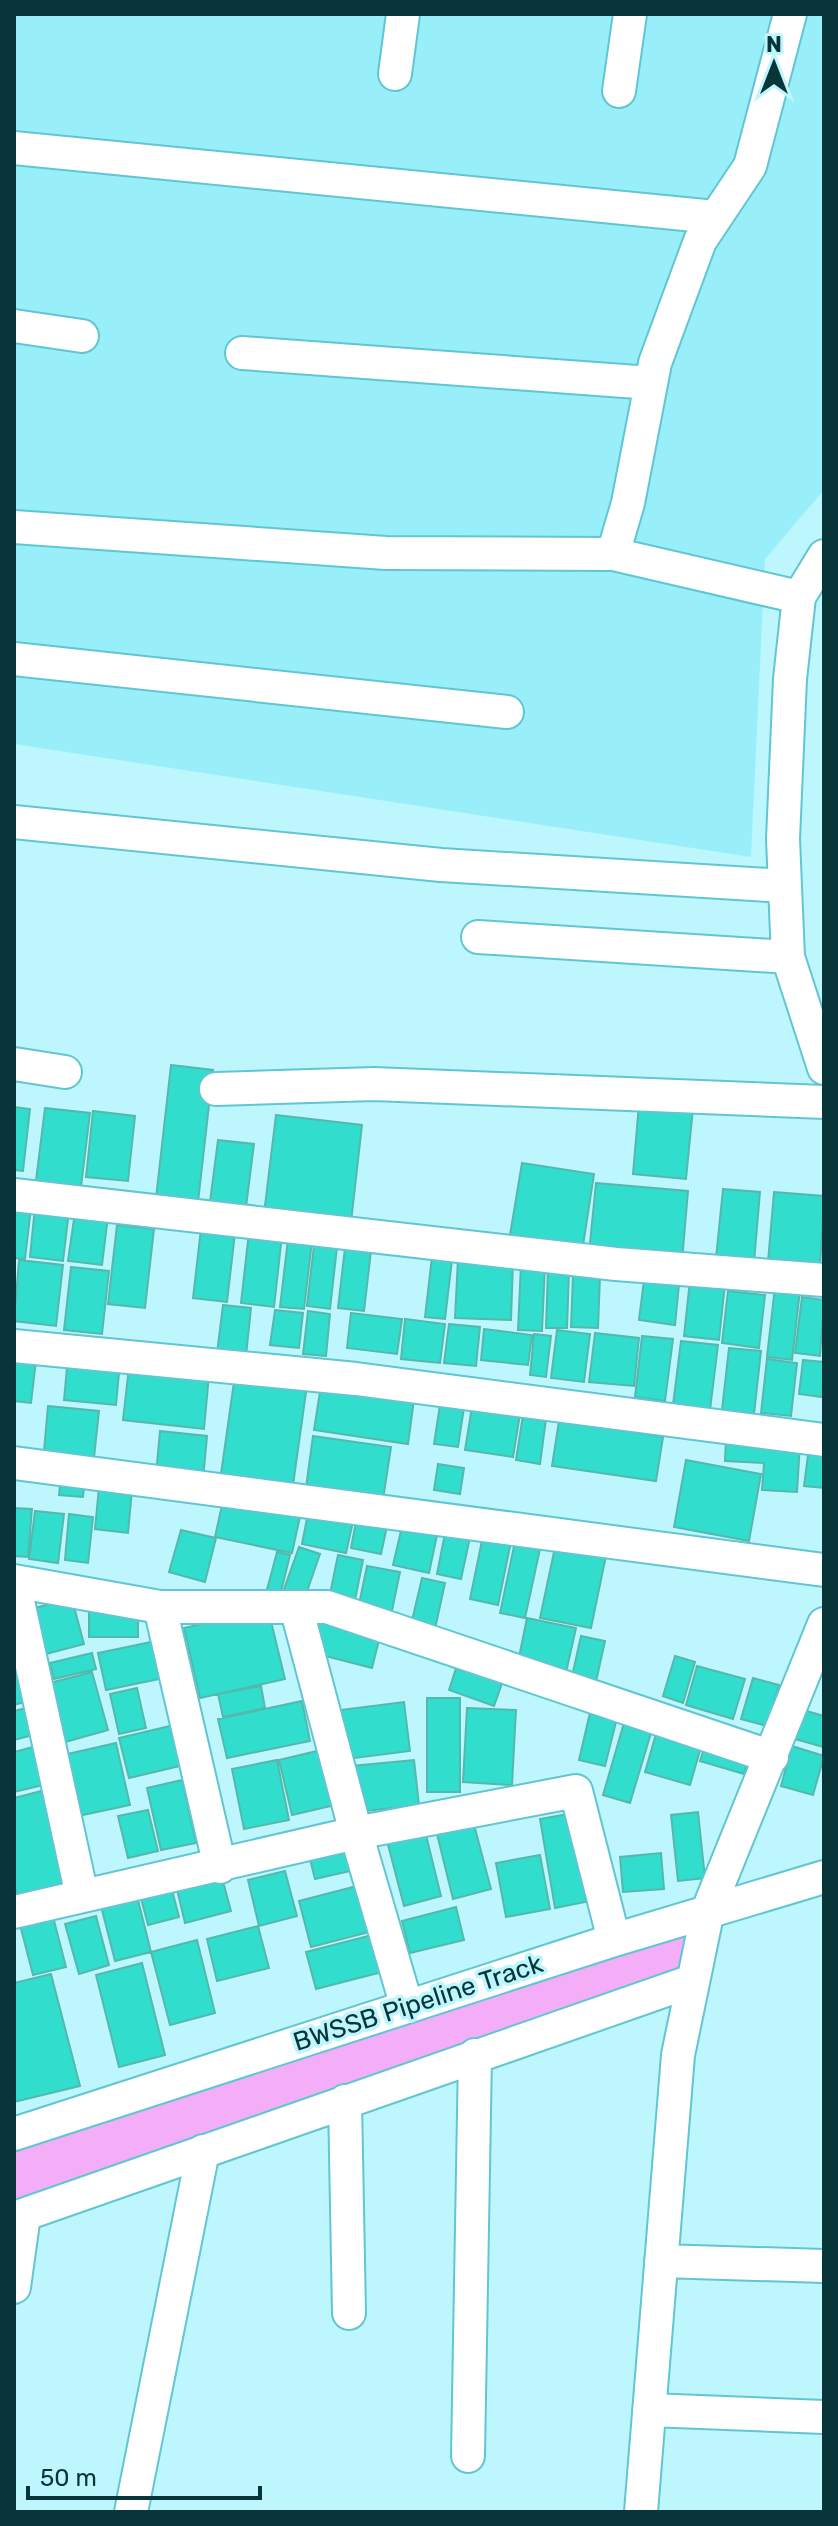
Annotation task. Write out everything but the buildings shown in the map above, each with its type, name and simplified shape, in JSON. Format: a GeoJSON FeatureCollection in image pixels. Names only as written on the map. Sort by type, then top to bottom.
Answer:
{"type":"FeatureCollection","features":[{"type":"Feature","properties":{"kind":"street"},"geometry":{"type":"LineString","coordinates":[[395,74],[403,14]]}},
{"type":"Feature","properties":{"kind":"street"},"geometry":{"type":"LineString","coordinates":[[619,91],[630,14]]}},
{"type":"Feature","properties":{"kind":"street"},"geometry":{"type":"LineString","coordinates":[[613,554],[628,503],[655,363],[700,241],[750,166],[790,14]]}},
{"type":"Feature","properties":{"kind":"street"},"geometry":{"type":"LineString","coordinates":[[14,148],[715,217]]}},
{"type":"Feature","properties":{"kind":"street"},"geometry":{"type":"LineString","coordinates":[[14,326],[82,336]]}},
{"type":"Feature","properties":{"kind":"street"},"geometry":{"type":"LineString","coordinates":[[242,353],[651,383]]}},
{"type":"Feature","properties":{"kind":"street"},"geometry":{"type":"LineString","coordinates":[[14,527],[386,553],[613,554],[799,597]]}},
{"type":"Feature","properties":{"kind":"street"},"geometry":{"type":"LineString","coordinates":[[824,556],[799,597],[790,679],[783,839],[788,957],[824,1068]]}},
{"type":"Feature","properties":{"kind":"street"},"geometry":{"type":"LineString","coordinates":[[14,659],[507,712]]}},
{"type":"Feature","properties":{"kind":"street"},"geometry":{"type":"LineString","coordinates":[[14,822],[441,865],[785,886]]}},
{"type":"Feature","properties":{"kind":"street"},"geometry":{"type":"LineString","coordinates":[[478,937],[788,957]]}},
{"type":"Feature","properties":{"kind":"street"},"geometry":{"type":"LineString","coordinates":[[14,1064],[65,1072]]}},
{"type":"Feature","properties":{"kind":"street"},"geometry":{"type":"LineString","coordinates":[[216,1089],[374,1084],[824,1102]]}},
{"type":"Feature","properties":{"kind":"street"},"geometry":{"type":"LineString","coordinates":[[14,1195],[616,1264],[824,1280]]}},
{"type":"Feature","properties":{"kind":"street"},"geometry":{"type":"LineString","coordinates":[[14,1346],[356,1379],[824,1440]]}},
{"type":"Feature","properties":{"kind":"street"},"geometry":{"type":"LineString","coordinates":[[14,1463],[824,1570]]}},
{"type":"Feature","properties":{"kind":"street"},"geometry":{"type":"LineString","coordinates":[[82,1896],[14,1582],[160,1607],[327,1607],[772,1757]]}},
{"type":"Feature","properties":{"kind":"street"},"geometry":{"type":"LineString","coordinates":[[160,1607],[220,1867]]}},
{"type":"Feature","properties":{"kind":"street"},"geometry":{"type":"LineString","coordinates":[[296,1607],[356,1833],[407,2007]]}},
{"type":"Feature","properties":{"kind":"street"},"geometry":{"type":"LineString","coordinates":[[641,2512],[678,2055],[692,1981],[708,1910],[824,1624]]}},
{"type":"Feature","properties":{"kind":"street"},"geometry":{"type":"LineString","coordinates":[[14,1912],[220,1867],[356,1833],[576,1791],[614,1940]]}},
{"type":"Feature","properties":{"kind":"street","name":"BWSSB Pipeline Track"},"geometry":{"type":"LineString","coordinates":[[14,2134],[708,1910],[824,1877]]}},
{"type":"Feature","properties":{"kind":"street"},"geometry":{"type":"LineString","coordinates":[[14,2287],[19,2216],[692,1981]]}},
{"type":"Feature","properties":{"kind":"street"},"geometry":{"type":"LineString","coordinates":[[468,2456],[475,2055]]}},
{"type":"Feature","properties":{"kind":"street"},"geometry":{"type":"LineString","coordinates":[[345,2101],[349,2313]]}},
{"type":"Feature","properties":{"kind":"street"},"geometry":{"type":"LineString","coordinates":[[131,2512],[203,2151]]}},
{"type":"Feature","properties":{"kind":"street"},"geometry":{"type":"LineString","coordinates":[[661,2261],[824,2266]]}},
{"type":"Feature","properties":{"kind":"street"},"geometry":{"type":"LineString","coordinates":[[649,2410],[824,2417]]}},
{"type":"Feature","properties":{"kind":"shaded area"},"geometry":{"type":"Polygon","coordinates":[[[14,14],[824,14],[824,490],[765,559],[751,857],[14,744],[14,14]]]}},
{"type":"Feature","properties":{"kind":"shaded area"},"geometry":{"type":"Polygon","coordinates":[[[701,1920],[685,1978],[14,2201],[14,2142],[701,1920]]]}}]}
